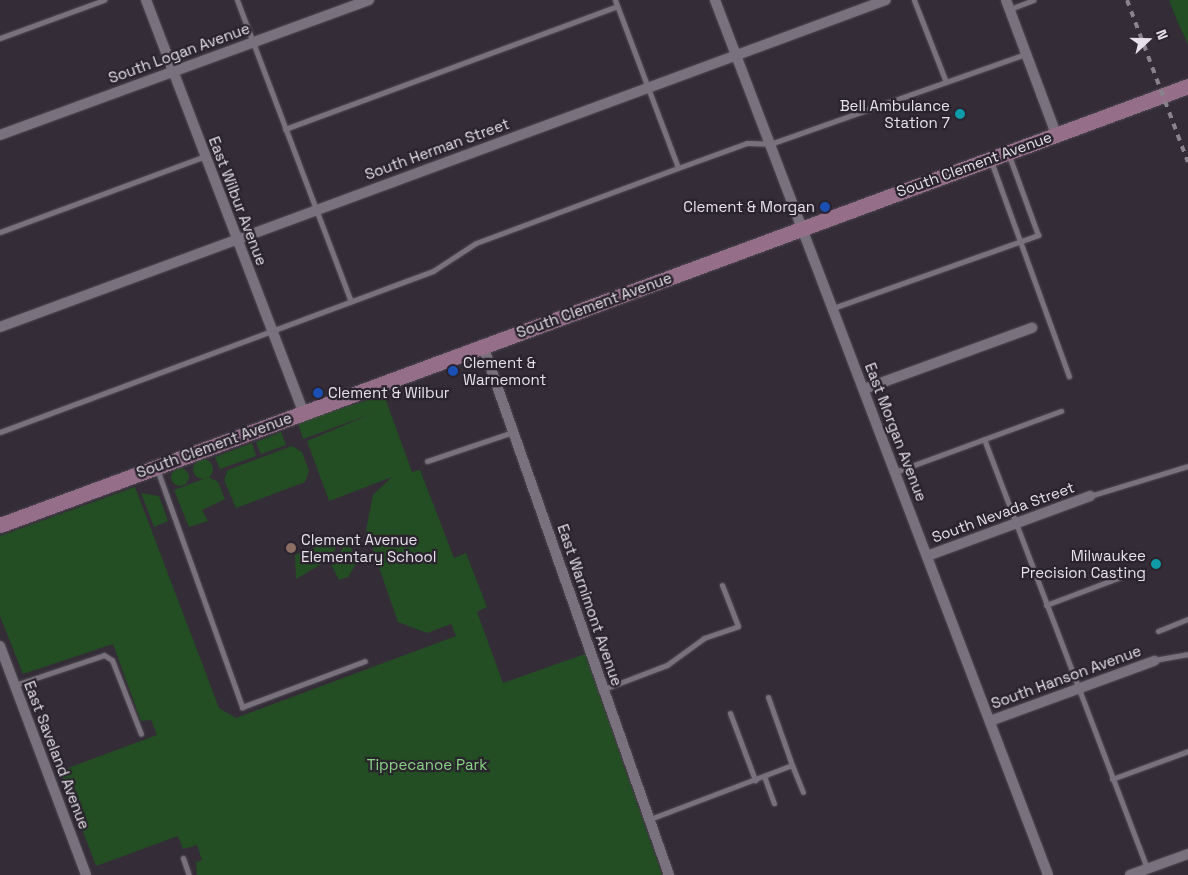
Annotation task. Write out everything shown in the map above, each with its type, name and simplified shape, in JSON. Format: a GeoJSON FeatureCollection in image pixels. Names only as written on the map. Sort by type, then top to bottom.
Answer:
{"type":"FeatureCollection","features":[{"type":"Feature","properties":{"kind":"street","name":"East Wilbur Avenue"},"geometry":{"type":"LineString","coordinates":[[146,0],[304,412]]}},
{"type":"Feature","properties":{"kind":"street","name":"South Logan Avenue"},"geometry":{"type":"LineString","coordinates":[[0,135],[369,0]]}},
{"type":"Feature","properties":{"kind":"street","name":"East Morgan Avenue"},"geometry":{"type":"LineString","coordinates":[[715,0],[1048,875]]}},
{"type":"Feature","properties":{"kind":"street","name":"South Herman Street"},"geometry":{"type":"LineString","coordinates":[[0,327],[886,0]]}},
{"type":"Feature","properties":{"kind":"street"},"geometry":{"type":"LineString","coordinates":[[1008,4],[1056,134]]}},
{"type":"Feature","properties":{"kind":"street","name":"South Clement Avenue"},"geometry":{"type":"LineString","coordinates":[[0,525],[1188,86]]}},
{"type":"Feature","properties":{"kind":"street"},"geometry":{"type":"LineString","coordinates":[[864,389],[1032,328]]}},
{"type":"Feature","properties":{"kind":"street","name":"East Warnimont Avenue"},"geometry":{"type":"LineString","coordinates":[[483,346],[669,875]]}},
{"type":"Feature","properties":{"kind":"street","name":"South Nevada Street"},"geometry":{"type":"LineString","coordinates":[[927,556],[1090,496]]}},
{"type":"Feature","properties":{"kind":"street","name":"East Saveland Avenue"},"geometry":{"type":"LineString","coordinates":[[0,646],[86,875]]}},
{"type":"Feature","properties":{"kind":"street","name":"South Hanson Avenue"},"geometry":{"type":"LineString","coordinates":[[990,721],[1154,660]]}},
{"type":"Feature","properties":{"kind":"street"},"geometry":{"type":"LineString","coordinates":[[1130,875],[1188,854]]}},
{"type":"Feature","properties":{"kind":"lane"},"geometry":{"type":"LineString","coordinates":[[0,38],[104,0]]}},
{"type":"Feature","properties":{"kind":"lane"},"geometry":{"type":"LineString","coordinates":[[237,0],[352,301]]}},
{"type":"Feature","properties":{"kind":"lane"},"geometry":{"type":"LineString","coordinates":[[914,0],[946,82]]}},
{"type":"Feature","properties":{"kind":"lane"},"geometry":{"type":"LineString","coordinates":[[1008,4],[1033,0]]}},
{"type":"Feature","properties":{"kind":"lane"},"geometry":{"type":"LineString","coordinates":[[285,129],[616,3],[678,168]]}},
{"type":"Feature","properties":{"kind":"lane"},"geometry":{"type":"LineString","coordinates":[[0,432],[433,271],[476,243],[678,168],[747,143],[770,144],[1026,54]]}},
{"type":"Feature","properties":{"kind":"lane"},"geometry":{"type":"LineString","coordinates":[[832,308],[1038,235],[1008,152]]}},
{"type":"Feature","properties":{"kind":"lane"},"geometry":{"type":"LineString","coordinates":[[0,232],[205,156]]}},
{"type":"Feature","properties":{"kind":"lane"},"geometry":{"type":"LineString","coordinates":[[990,158],[1069,376]]}},
{"type":"Feature","properties":{"kind":"lane"},"geometry":{"type":"LineString","coordinates":[[895,472],[1060,411]]}},
{"type":"Feature","properties":{"kind":"lane"},"geometry":{"type":"LineString","coordinates":[[427,461],[514,432]]}},
{"type":"Feature","properties":{"kind":"lane"},"geometry":{"type":"LineString","coordinates":[[984,439],[1147,869]]}},
{"type":"Feature","properties":{"kind":"lane"},"geometry":{"type":"LineString","coordinates":[[156,466],[242,707],[365,661]]}},
{"type":"Feature","properties":{"kind":"lane"},"geometry":{"type":"LineString","coordinates":[[1090,496],[1188,466]]}},
{"type":"Feature","properties":{"kind":"lane"},"geometry":{"type":"LineString","coordinates":[[1046,605],[1123,576]]}},
{"type":"Feature","properties":{"kind":"lane"},"geometry":{"type":"LineString","coordinates":[[604,688],[667,664],[704,638],[738,626],[722,584]]}},
{"type":"Feature","properties":{"kind":"lane"},"geometry":{"type":"LineString","coordinates":[[1158,631],[1188,619]]}},
{"type":"Feature","properties":{"kind":"lane"},"geometry":{"type":"LineString","coordinates":[[1154,660],[1188,654]]}},
{"type":"Feature","properties":{"kind":"lane"},"geometry":{"type":"LineString","coordinates":[[15,685],[104,655],[112,660],[141,734]]}},
{"type":"Feature","properties":{"kind":"lane"},"geometry":{"type":"LineString","coordinates":[[768,697],[802,792]]}},
{"type":"Feature","properties":{"kind":"lane"},"geometry":{"type":"LineString","coordinates":[[730,713],[755,780]]}},
{"type":"Feature","properties":{"kind":"lane"},"geometry":{"type":"LineString","coordinates":[[1112,778],[1188,751]]}},
{"type":"Feature","properties":{"kind":"lane"},"geometry":{"type":"LineString","coordinates":[[650,819],[792,765]]}},
{"type":"Feature","properties":{"kind":"lane"},"geometry":{"type":"LineString","coordinates":[[764,776],[774,803]]}},
{"type":"Feature","properties":{"kind":"lane"},"geometry":{"type":"LineString","coordinates":[[183,858],[189,875]]}},
{"type":"Feature","properties":{"kind":"green space"},"geometry":{"type":"Polygon","coordinates":[[[1169,0],[1188,0],[1188,45],[1176,18],[1169,0]]]}},
{"type":"Feature","properties":{"kind":"green space","name":"Tippecanoe Park"},"geometry":{"type":"Polygon","coordinates":[[[384,395],[412,472],[420,470],[454,558],[466,553],[487,607],[477,612],[503,683],[585,654],[662,875],[197,875],[196,862],[202,860],[197,845],[183,849],[178,836],[96,866],[60,771],[157,735],[151,720],[141,721],[113,644],[23,674],[0,616],[0,536],[135,487],[219,708],[236,718],[456,636],[451,624],[427,633],[398,622],[366,530],[373,495],[392,477],[329,501],[307,441],[371,414],[303,439],[299,426],[298,422],[384,395]]]}},
{"type":"Feature","properties":{"kind":"green space"},"geometry":{"type":"Polygon","coordinates":[[[281,432],[286,445],[261,454],[256,442],[281,432]]]}},
{"type":"Feature","properties":{"kind":"green space"},"geometry":{"type":"Polygon","coordinates":[[[252,443],[256,456],[220,469],[215,457],[252,443]]]}},
{"type":"Feature","properties":{"kind":"green space"},"geometry":{"type":"Polygon","coordinates":[[[292,446],[302,452],[309,471],[305,482],[236,508],[224,480],[228,470],[292,446]]]}},
{"type":"Feature","properties":{"kind":"green space"},"geometry":{"type":"Polygon","coordinates":[[[203,459],[210,462],[213,469],[210,476],[203,479],[196,476],[193,469],[196,462],[203,459]]]}},
{"type":"Feature","properties":{"kind":"green space"},"geometry":{"type":"Polygon","coordinates":[[[180,468],[186,471],[189,477],[186,483],[180,486],[174,483],[171,477],[174,471],[180,468]]]}},
{"type":"Feature","properties":{"kind":"green space"},"geometry":{"type":"Polygon","coordinates":[[[209,477],[218,482],[225,499],[202,510],[208,521],[189,527],[174,490],[209,477]]]}},
{"type":"Feature","properties":{"kind":"green space"},"geometry":{"type":"Polygon","coordinates":[[[141,493],[159,496],[168,521],[154,527],[141,493]]]}},
{"type":"Feature","properties":{"kind":"green space"},"geometry":{"type":"Polygon","coordinates":[[[339,538],[335,550],[323,563],[296,579],[295,555],[339,538]]]}},
{"type":"Feature","properties":{"kind":"green space"},"geometry":{"type":"Polygon","coordinates":[[[348,541],[357,562],[348,577],[339,580],[331,564],[348,541]]]}},
{"type":"Feature","properties":{"kind":"railway"},"geometry":{"type":"LineString","coordinates":[[1127,0],[1188,162]]}},
{"type":"Feature","properties":{"kind":"place","name":"Bell Ambulance Station 7"},"geometry":{"type":"Point","coordinates":[960,114]}},
{"type":"Feature","properties":{"kind":"place","name":"Clement & Morgan"},"geometry":{"type":"Point","coordinates":[825,207]}},
{"type":"Feature","properties":{"kind":"place","name":"Clement & Warnemont"},"geometry":{"type":"Point","coordinates":[453,371]}},
{"type":"Feature","properties":{"kind":"place","name":"Clement & Wilbur"},"geometry":{"type":"Point","coordinates":[318,393]}},
{"type":"Feature","properties":{"kind":"place","name":"Clement Avenue Elementary School"},"geometry":{"type":"Point","coordinates":[291,548]}},
{"type":"Feature","properties":{"kind":"place","name":"Milwaukee Precision Casting"},"geometry":{"type":"Point","coordinates":[1156,564]}}]}
